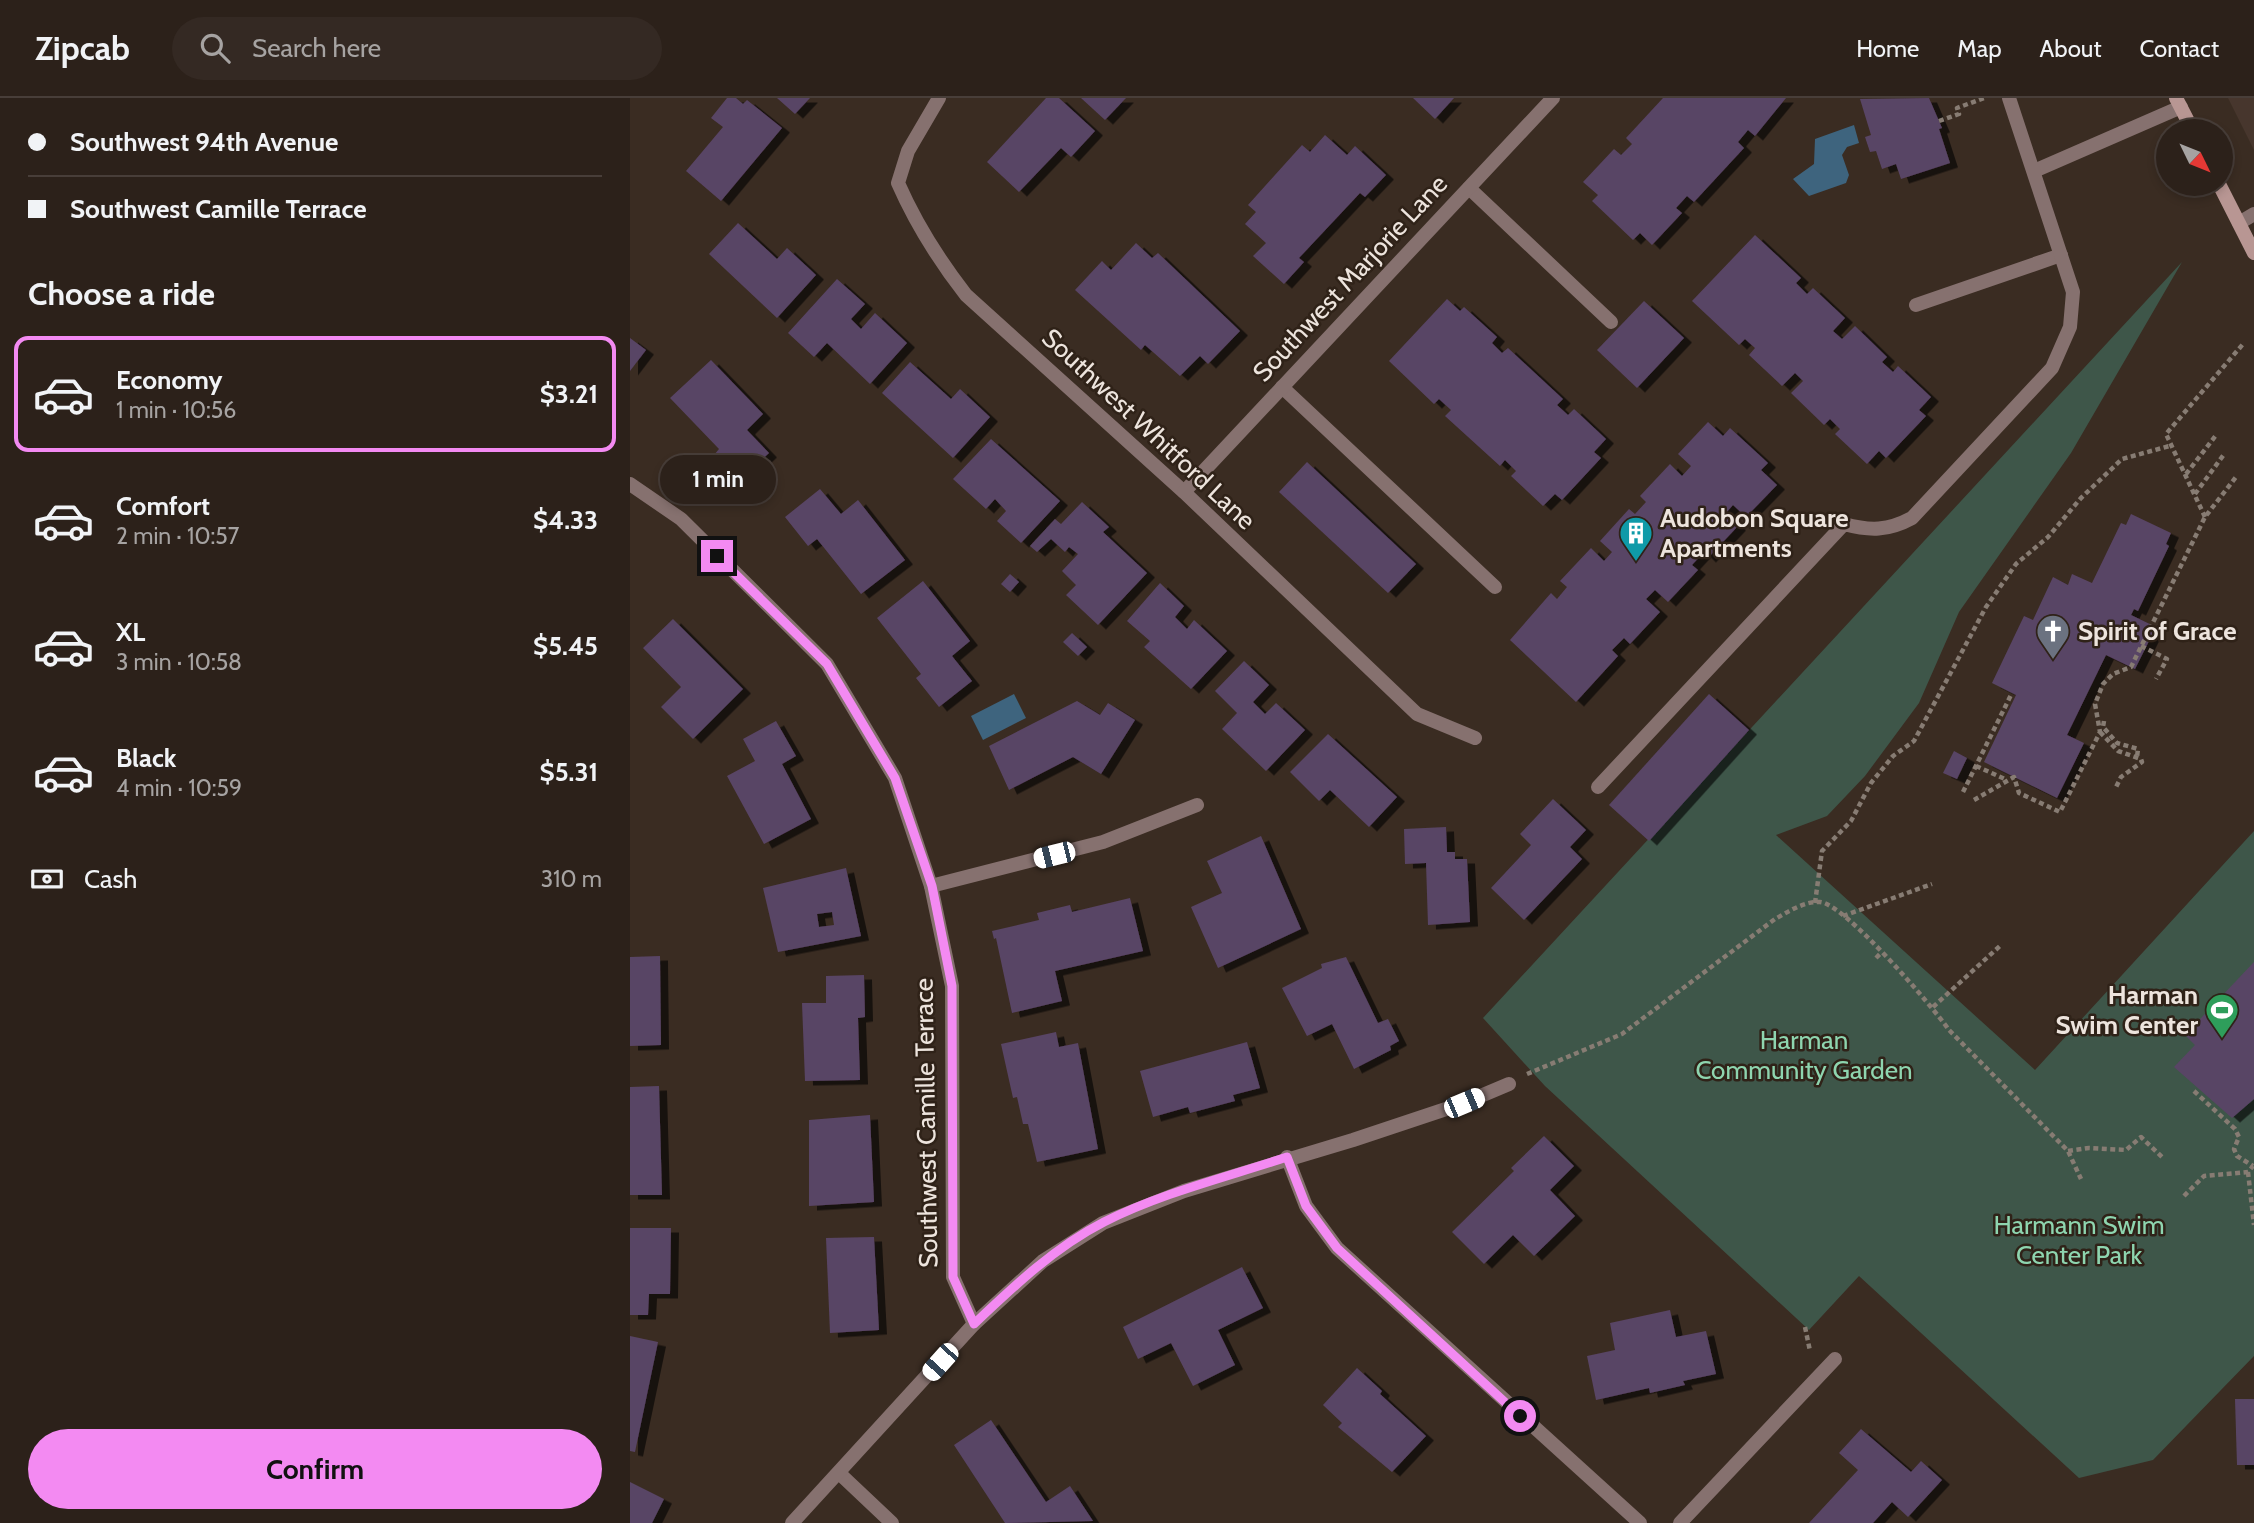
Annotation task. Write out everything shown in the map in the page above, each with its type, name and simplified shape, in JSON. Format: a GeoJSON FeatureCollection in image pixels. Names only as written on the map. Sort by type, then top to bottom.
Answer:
{"type":"FeatureCollection","features":[{"type":"Feature","properties":{"kind":"main road"},"geometry":{"type":"LineString","coordinates":[[2178,103],[2187,119]]}},
{"type":"Feature","properties":{"kind":"main road"},"geometry":{"type":"LineString","coordinates":[[2225,196],[2254,253]]}},
{"type":"Feature","properties":{"kind":"street","name":"Southwest Whitford Lane"},"geometry":{"type":"LineString","coordinates":[[939,98],[908,151],[898,183],[917,225],[937,258],[966,295],[1184,492],[1417,714],[1475,738]]}},
{"type":"Feature","properties":{"kind":"street","name":"Southwest Marjorie Lane"},"geometry":{"type":"LineString","coordinates":[[1184,492],[1553,98]]}},
{"type":"Feature","properties":{"kind":"street"},"geometry":{"type":"LineString","coordinates":[[1598,787],[1844,524],[1880,530],[1896,526],[1912,517],[2052,368],[2063,347],[2074,292],[2009,98]]}},
{"type":"Feature","properties":{"kind":"street"},"geometry":{"type":"LineString","coordinates":[[2034,171],[2178,103]]}},
{"type":"Feature","properties":{"kind":"street"},"geometry":{"type":"LineString","coordinates":[[1469,188],[1611,322]]}},
{"type":"Feature","properties":{"kind":"street"},"geometry":{"type":"LineString","coordinates":[[2239,223],[2254,214]]}},
{"type":"Feature","properties":{"kind":"street"},"geometry":{"type":"LineString","coordinates":[[1916,305],[2061,255]]}},
{"type":"Feature","properties":{"kind":"street"},"geometry":{"type":"LineString","coordinates":[[1282,387],[1494,587]]}},
{"type":"Feature","properties":{"kind":"street","name":"Southwest Camille Terrace"},"geometry":{"type":"LineString","coordinates":[[630,484],[681,520],[827,664],[895,778],[932,886],[952,986],[953,1277],[974,1324]]}},
{"type":"Feature","properties":{"kind":"street"},"geometry":{"type":"LineString","coordinates":[[932,886],[1103,842],[1197,805]]}},
{"type":"Feature","properties":{"kind":"street"},"geometry":{"type":"LineString","coordinates":[[792,1523],[974,1324],[1043,1261],[1103,1223],[1184,1191],[1287,1157],[1353,1140],[1464,1103],[1509,1084]]}},
{"type":"Feature","properties":{"kind":"street"},"geometry":{"type":"LineString","coordinates":[[1287,1157],[1306,1206],[1337,1248],[1640,1523]]}},
{"type":"Feature","properties":{"kind":"street"},"geometry":{"type":"LineString","coordinates":[[1680,1523],[1835,1359]]}},
{"type":"Feature","properties":{"kind":"street"},"geometry":{"type":"LineString","coordinates":[[839,1473],[892,1523]]}},
{"type":"Feature","properties":{"kind":"path"},"geometry":{"type":"LineString","coordinates":[[1939,121],[1959,114],[1957,108],[1984,98]]}},
{"type":"Feature","properties":{"kind":"path"},"geometry":{"type":"LineString","coordinates":[[2206,517],[2166,434],[2243,344]]}},
{"type":"Feature","properties":{"kind":"path"},"geometry":{"type":"LineString","coordinates":[[2186,474],[2217,434]]}},
{"type":"Feature","properties":{"kind":"path"},"geometry":{"type":"LineString","coordinates":[[1815,903],[1822,850],[1851,821],[1871,783],[1893,755],[1914,741],[1986,607],[2017,564],[2048,537],[2081,498],[2122,459],[2173,445]]}},
{"type":"Feature","properties":{"kind":"path"},"geometry":{"type":"LineString","coordinates":[[2195,494],[2225,453]]}},
{"type":"Feature","properties":{"kind":"path"},"geometry":{"type":"LineString","coordinates":[[2116,787],[2121,777],[2140,766],[2141,759],[2118,751],[2100,732],[2095,704],[2103,684],[2120,670],[2131,667],[2206,517],[2236,477]]}},
{"type":"Feature","properties":{"kind":"path"},"geometry":{"type":"LineString","coordinates":[[2141,646],[2167,659],[2156,679]]}},
{"type":"Feature","properties":{"kind":"path"},"geometry":{"type":"LineString","coordinates":[[1963,792],[2012,693]]}},
{"type":"Feature","properties":{"kind":"path"},"geometry":{"type":"LineString","coordinates":[[2104,720],[2103,727],[2117,743],[2138,749],[2137,757]]}},
{"type":"Feature","properties":{"kind":"path"},"geometry":{"type":"LineString","coordinates":[[1974,800],[2014,777],[2018,793],[2060,813],[2100,732]]}},
{"type":"Feature","properties":{"kind":"path"},"geometry":{"type":"LineString","coordinates":[[1976,766],[2007,781]]}},
{"type":"Feature","properties":{"kind":"path"},"geometry":{"type":"LineString","coordinates":[[1843,916],[1932,884]]}},
{"type":"Feature","properties":{"kind":"path"},"geometry":{"type":"LineString","coordinates":[[1509,1084],[1622,1034],[1775,919],[1801,905],[1815,903],[1833,907],[1881,953],[1933,1007],[1949,1030],[2068,1151],[2081,1179]]}},
{"type":"Feature","properties":{"kind":"path"},"geometry":{"type":"LineString","coordinates":[[1933,1007],[2001,945]]}},
{"type":"Feature","properties":{"kind":"path"},"geometry":{"type":"LineString","coordinates":[[1875,958],[1881,953]]}},
{"type":"Feature","properties":{"kind":"path"},"geometry":{"type":"LineString","coordinates":[[2184,1196],[2204,1177],[2248,1171],[2253,1166],[2237,1156],[2234,1149],[2239,1137],[2235,1129],[2194,1091]]}},
{"type":"Feature","properties":{"kind":"path"},"geometry":{"type":"LineString","coordinates":[[2068,1151],[2089,1148],[2126,1150],[2141,1138],[2163,1158]]}},
{"type":"Feature","properties":{"kind":"path"},"geometry":{"type":"LineString","coordinates":[[2248,1171],[2254,1225]]}},
{"type":"Feature","properties":{"kind":"shaded area"},"geometry":{"type":"Polygon","coordinates":[[[2228,98],[2254,98],[2254,150],[2228,98]]]}},
{"type":"Feature","properties":{"kind":"green space","name":"Harmann Swim Center Park"},"geometry":{"type":"Polygon","coordinates":[[[2182,262],[2071,453],[1959,612],[1919,703],[1865,776],[1827,816],[1776,835],[2035,1070],[2254,831],[2254,1356],[2153,1460],[2079,1478],[1859,1276],[1809,1330],[1545,1086],[1483,1018],[2182,262]]]}},
{"type":"Feature","properties":{"kind":"water"},"geometry":{"type":"Polygon","coordinates":[[[1854,125],[1859,143],[1847,147],[1842,155],[1849,175],[1846,183],[1809,196],[1793,179],[1814,164],[1815,139],[1854,125]]]}},
{"type":"Feature","properties":{"kind":"water"},"geometry":{"type":"Polygon","coordinates":[[[1014,694],[1026,718],[983,740],[971,716],[1014,694]]]}},
{"type":"Feature","properties":{"kind":"building"},"geometry":{"type":"Polygon","coordinates":[[[727,98],[736,98],[743,104],[747,100],[782,128],[721,201],[686,171],[723,127],[711,118],[727,98]]]}},
{"type":"Feature","properties":{"kind":"building"},"geometry":{"type":"Polygon","coordinates":[[[777,98],[810,98],[795,114],[777,98]]]}},
{"type":"Feature","properties":{"kind":"building"},"geometry":{"type":"Polygon","coordinates":[[[1046,98],[1059,98],[1095,131],[1071,157],[1061,148],[1019,192],[987,162],[1046,98]]]}},
{"type":"Feature","properties":{"kind":"building"},"geometry":{"type":"Polygon","coordinates":[[[1081,98],[1126,98],[1105,120],[1081,98]]]}},
{"type":"Feature","properties":{"kind":"building"},"geometry":{"type":"Polygon","coordinates":[[[1413,98],[1454,98],[1435,119],[1413,98]]]}},
{"type":"Feature","properties":{"kind":"building"},"geometry":{"type":"Polygon","coordinates":[[[1663,98],[1786,98],[1755,136],[1748,130],[1738,142],[1744,148],[1694,202],[1687,196],[1676,208],[1682,213],[1652,245],[1640,233],[1633,240],[1592,201],[1598,195],[1583,182],[1614,149],[1621,155],[1632,144],[1626,138],[1663,98]]]}},
{"type":"Feature","properties":{"kind":"building"},"geometry":{"type":"Polygon","coordinates":[[[1929,98],[1942,128],[1939,129],[1950,163],[1901,179],[1896,164],[1882,169],[1876,151],[1870,152],[1865,137],[1871,135],[1860,99],[1929,98]]]}},
{"type":"Feature","properties":{"kind":"building"},"geometry":{"type":"Polygon","coordinates":[[[1325,135],[1347,155],[1355,146],[1386,175],[1365,197],[1360,193],[1299,258],[1304,262],[1284,284],[1253,256],[1266,243],[1245,224],[1256,212],[1248,205],[1302,145],[1310,152],[1325,135]]]}},
{"type":"Feature","properties":{"kind":"building"},"geometry":{"type":"Polygon","coordinates":[[[738,223],[777,259],[787,248],[816,275],[777,318],[709,254],[738,223]]]}},
{"type":"Feature","properties":{"kind":"building","name":"Audobon Square Apartments"},"geometry":{"type":"Polygon","coordinates":[[[1755,235],[1801,278],[1796,283],[1807,294],[1813,288],[1845,318],[1833,331],[1842,339],[1855,326],[1887,357],[1882,362],[1893,372],[1898,366],[1931,397],[1919,410],[1926,416],[1886,458],[1879,451],[1867,464],[1835,434],[1840,429],[1830,419],[1824,425],[1791,393],[1803,381],[1795,373],[1782,386],[1749,355],[1755,348],[1745,339],[1739,345],[1692,301],[1755,235]]]}},
{"type":"Feature","properties":{"kind":"building"},"geometry":{"type":"Polygon","coordinates":[[[1136,243],[1152,258],[1158,253],[1240,331],[1208,364],[1200,356],[1180,376],[1145,345],[1141,350],[1075,290],[1102,261],[1111,270],[1136,243]]]}},
{"type":"Feature","properties":{"kind":"building"},"geometry":{"type":"Polygon","coordinates":[[[837,279],[865,304],[851,319],[861,329],[875,313],[907,343],[870,384],[827,343],[814,357],[788,333],[837,279]]]}},
{"type":"Feature","properties":{"kind":"building","name":"Audobon Square Apartments"},"geometry":{"type":"Polygon","coordinates":[[[1447,299],[1460,311],[1464,307],[1497,337],[1492,343],[1502,353],[1508,348],[1563,399],[1557,405],[1568,415],[1574,409],[1606,439],[1594,452],[1601,458],[1562,500],[1555,494],[1543,506],[1511,476],[1516,471],[1505,460],[1500,466],[1445,416],[1451,410],[1439,399],[1434,404],[1389,361],[1447,299]]]}},
{"type":"Feature","properties":{"kind":"building"},"geometry":{"type":"Polygon","coordinates":[[[1644,301],[1684,338],[1637,388],[1597,350],[1644,301]]]}},
{"type":"Feature","properties":{"kind":"building"},"geometry":{"type":"Polygon","coordinates":[[[630,338],[646,350],[630,371],[630,338]]]}},
{"type":"Feature","properties":{"kind":"building"},"geometry":{"type":"Polygon","coordinates":[[[711,360],[763,414],[747,430],[769,453],[739,481],[714,455],[719,449],[670,398],[711,360]]]}},
{"type":"Feature","properties":{"kind":"building"},"geometry":{"type":"Polygon","coordinates":[[[910,362],[951,399],[960,389],[990,417],[953,458],[882,393],[910,362]]]}},
{"type":"Feature","properties":{"kind":"building","name":"Audobon Square Apartments"},"geometry":{"type":"Polygon","coordinates":[[[1708,422],[1723,436],[1730,428],[1768,463],[1761,470],[1777,485],[1746,517],[1733,505],[1725,514],[1738,526],[1708,558],[1703,553],[1692,565],[1698,570],[1668,602],[1655,590],[1646,599],[1660,612],[1630,644],[1624,638],[1612,650],[1618,656],[1576,702],[1510,640],[1551,593],[1557,599],[1567,587],[1560,581],[1591,548],[1604,561],[1612,552],[1600,541],[1629,509],[1635,514],[1646,502],[1640,496],[1670,464],[1682,476],[1691,466],[1678,454],[1708,422]]]}},
{"type":"Feature","properties":{"kind":"building"},"geometry":{"type":"Polygon","coordinates":[[[991,439],[1060,501],[1021,543],[997,521],[1006,511],[995,499],[986,509],[953,479],[991,439]]]}},
{"type":"Feature","properties":{"kind":"building"},"geometry":{"type":"Polygon","coordinates":[[[1307,462],[1416,564],[1388,593],[1279,492],[1307,462]]]}},
{"type":"Feature","properties":{"kind":"building"},"geometry":{"type":"Polygon","coordinates":[[[820,489],[841,514],[858,500],[905,560],[861,594],[817,539],[808,546],[785,517],[820,489]]]}},
{"type":"Feature","properties":{"kind":"building"},"geometry":{"type":"Polygon","coordinates":[[[1082,502],[1109,527],[1103,532],[1147,573],[1098,625],[1066,595],[1076,585],[1062,571],[1078,554],[1069,547],[1065,552],[1051,539],[1037,552],[1030,546],[1055,519],[1061,524],[1082,502]]]}},
{"type":"Feature","properties":{"kind":"building","name":"Spirit of Grace"},"geometry":{"type":"Polygon","coordinates":[[[2131,514],[2171,533],[2166,544],[2169,546],[2138,611],[2134,609],[2131,615],[2156,627],[2135,669],[2106,655],[2067,735],[2084,743],[2057,798],[1984,762],[2016,695],[1992,683],[2024,616],[2033,620],[2053,577],[2068,585],[2072,574],[2092,583],[2121,523],[2126,525],[2131,514]]]}},
{"type":"Feature","properties":{"kind":"building"},"geometry":{"type":"Polygon","coordinates":[[[1010,574],[1019,582],[1010,592],[1001,584],[1010,574]]]}},
{"type":"Feature","properties":{"kind":"building"},"geometry":{"type":"Polygon","coordinates":[[[923,581],[970,641],[952,656],[972,681],[939,707],[916,678],[921,674],[877,618],[923,581]]]}},
{"type":"Feature","properties":{"kind":"building"},"geometry":{"type":"Polygon","coordinates":[[[1160,583],[1184,606],[1175,617],[1187,629],[1194,620],[1227,651],[1191,689],[1144,647],[1150,641],[1127,621],[1160,583]]]}},
{"type":"Feature","properties":{"kind":"building"},"geometry":{"type":"Polygon","coordinates":[[[673,619],[743,689],[693,739],[661,707],[681,687],[643,648],[673,619]]]}},
{"type":"Feature","properties":{"kind":"building"},"geometry":{"type":"Polygon","coordinates":[[[1072,633],[1087,647],[1078,656],[1063,642],[1072,633]]]}},
{"type":"Feature","properties":{"kind":"building"},"geometry":{"type":"Polygon","coordinates":[[[1244,661],[1269,685],[1253,702],[1265,714],[1276,703],[1305,730],[1266,771],[1222,729],[1237,713],[1215,691],[1244,661]]]}},
{"type":"Feature","properties":{"kind":"building"},"geometry":{"type":"Polygon","coordinates":[[[1709,694],[1749,730],[1649,841],[1609,805],[1709,694]]]}},
{"type":"Feature","properties":{"kind":"building"},"geometry":{"type":"Polygon","coordinates":[[[1077,701],[1100,715],[1108,703],[1135,720],[1101,774],[1073,757],[1009,790],[989,746],[1077,701]]]}},
{"type":"Feature","properties":{"kind":"building"},"geometry":{"type":"Polygon","coordinates":[[[776,721],[796,756],[782,764],[811,819],[764,844],[727,776],[755,761],[743,739],[776,721]]]}},
{"type":"Feature","properties":{"kind":"building"},"geometry":{"type":"Polygon","coordinates":[[[1328,734],[1397,797],[1369,827],[1330,790],[1319,801],[1290,772],[1328,734]]]}},
{"type":"Feature","properties":{"kind":"building"},"geometry":{"type":"Polygon","coordinates":[[[1954,751],[1967,758],[1957,779],[1943,773],[1954,751]]]}},
{"type":"Feature","properties":{"kind":"building"},"geometry":{"type":"Polygon","coordinates":[[[1553,799],[1586,830],[1570,847],[1582,859],[1524,920],[1491,888],[1531,845],[1520,834],[1553,799]]]}},
{"type":"Feature","properties":{"kind":"building"},"geometry":{"type":"Polygon","coordinates":[[[1446,827],[1447,852],[1455,852],[1455,859],[1467,859],[1470,922],[1428,925],[1426,863],[1405,864],[1404,829],[1446,827]]]}},
{"type":"Feature","properties":{"kind":"building"},"geometry":{"type":"Polygon","coordinates":[[[1261,836],[1301,929],[1218,968],[1191,907],[1222,893],[1207,861],[1261,836]]]}},
{"type":"Feature","properties":{"kind":"building"},"geometry":{"type":"Polygon","coordinates":[[[846,868],[861,936],[778,952],[763,888],[846,868]],[[832,912],[817,914],[819,927],[834,925],[832,912]]]}},
{"type":"Feature","properties":{"kind":"building"},"geometry":{"type":"Polygon","coordinates":[[[1130,898],[1143,951],[1055,971],[1062,1001],[1012,1013],[996,938],[994,939],[992,931],[1039,920],[1037,913],[1070,905],[1072,912],[1130,898]]]}},
{"type":"Feature","properties":{"kind":"building"},"geometry":{"type":"Polygon","coordinates":[[[660,956],[661,1045],[630,1046],[630,957],[660,956]]]}},
{"type":"Feature","properties":{"kind":"building"},"geometry":{"type":"Polygon","coordinates":[[[1346,957],[1378,1023],[1388,1019],[1399,1041],[1390,1046],[1391,1050],[1354,1069],[1332,1024],[1307,1036],[1282,988],[1322,968],[1321,964],[1346,957]]]}},
{"type":"Feature","properties":{"kind":"building","name":"Harman Swim Center"},"geometry":{"type":"Polygon","coordinates":[[[2254,962],[2254,1099],[2232,1118],[2174,1067],[2195,1045],[2185,1035],[2254,962]]]}},
{"type":"Feature","properties":{"kind":"building"},"geometry":{"type":"Polygon","coordinates":[[[864,975],[865,1017],[858,1018],[860,1080],[805,1081],[802,1003],[826,1003],[826,976],[864,975]]]}},
{"type":"Feature","properties":{"kind":"building"},"geometry":{"type":"Polygon","coordinates":[[[1056,1032],[1059,1047],[1078,1043],[1098,1149],[1037,1162],[1028,1124],[1023,1124],[1017,1097],[1013,1098],[1001,1044],[1056,1032]]]}},
{"type":"Feature","properties":{"kind":"building"},"geometry":{"type":"Polygon","coordinates":[[[1247,1042],[1260,1088],[1233,1095],[1235,1101],[1190,1113],[1188,1107],[1153,1117],[1140,1071],[1247,1042]]]}},
{"type":"Feature","properties":{"kind":"building"},"geometry":{"type":"Polygon","coordinates":[[[659,1086],[662,1195],[630,1195],[630,1087],[659,1086]]]}},
{"type":"Feature","properties":{"kind":"building"},"geometry":{"type":"Polygon","coordinates":[[[870,1115],[874,1202],[809,1206],[809,1120],[870,1115]]]}},
{"type":"Feature","properties":{"kind":"building"},"geometry":{"type":"Polygon","coordinates":[[[1544,1136],[1574,1166],[1550,1190],[1575,1216],[1534,1256],[1513,1235],[1484,1264],[1452,1232],[1514,1171],[1511,1168],[1544,1136]]]}},
{"type":"Feature","properties":{"kind":"building"},"geometry":{"type":"Polygon","coordinates":[[[630,1228],[671,1228],[670,1294],[649,1294],[648,1315],[630,1315],[630,1228]]]}},
{"type":"Feature","properties":{"kind":"building"},"geometry":{"type":"Polygon","coordinates":[[[874,1237],[879,1330],[830,1333],[826,1238],[874,1237]]]}},
{"type":"Feature","properties":{"kind":"building"},"geometry":{"type":"Polygon","coordinates":[[[1242,1267],[1263,1308],[1218,1330],[1235,1365],[1193,1386],[1171,1343],[1138,1359],[1123,1327],[1242,1267]]]}},
{"type":"Feature","properties":{"kind":"building"},"geometry":{"type":"Polygon","coordinates":[[[1670,1310],[1676,1337],[1706,1331],[1716,1374],[1683,1381],[1685,1385],[1650,1393],[1649,1388],[1596,1400],[1587,1356],[1615,1350],[1610,1323],[1670,1310]]]}},
{"type":"Feature","properties":{"kind":"building"},"geometry":{"type":"Polygon","coordinates":[[[630,1336],[658,1342],[635,1452],[630,1451],[630,1336]]]}},
{"type":"Feature","properties":{"kind":"building"},"geometry":{"type":"Polygon","coordinates":[[[1357,1368],[1382,1391],[1380,1394],[1426,1436],[1392,1472],[1338,1427],[1342,1423],[1323,1405],[1357,1368]]]}},
{"type":"Feature","properties":{"kind":"building"},"geometry":{"type":"Polygon","coordinates":[[[2235,1399],[2254,1399],[2254,1465],[2237,1465],[2235,1399]]]}},
{"type":"Feature","properties":{"kind":"building"},"geometry":{"type":"Polygon","coordinates":[[[991,1420],[1046,1502],[1070,1486],[1093,1521],[1005,1523],[954,1445],[991,1420]]]}},
{"type":"Feature","properties":{"kind":"building"},"geometry":{"type":"Polygon","coordinates":[[[1861,1429],[1911,1472],[1921,1461],[1942,1480],[1908,1517],[1892,1502],[1873,1523],[1809,1523],[1858,1470],[1839,1453],[1861,1429]]]}},
{"type":"Feature","properties":{"kind":"building"},"geometry":{"type":"Polygon","coordinates":[[[630,1482],[664,1499],[652,1523],[630,1523],[630,1482]]]}},
{"type":"Feature","properties":{"kind":"place","name":"Audobon Square Apartments"},"geometry":{"type":"Point","coordinates":[1636,563]}},
{"type":"Feature","properties":{"kind":"place","name":"Spirit of Grace"},"geometry":{"type":"Point","coordinates":[2053,661]}},
{"type":"Feature","properties":{"kind":"place","name":"Harman Swim Center"},"geometry":{"type":"Point","coordinates":[2222,1040]}},
{"type":"Feature","properties":{"kind":"route"},"geometry":{"type":"LineString","coordinates":[[717,556],[827,664],[895,778],[932,886],[952,986],[953,1277],[974,1324],[1043,1261],[1103,1223],[1127,1211],[1287,1157],[1306,1206],[1337,1248],[1520,1416]]}},
{"type":"Feature","properties":{"kind":"park label","name":"Harman Community Garden"},"geometry":{"type":"Point","coordinates":[1804,1055]}}]}
